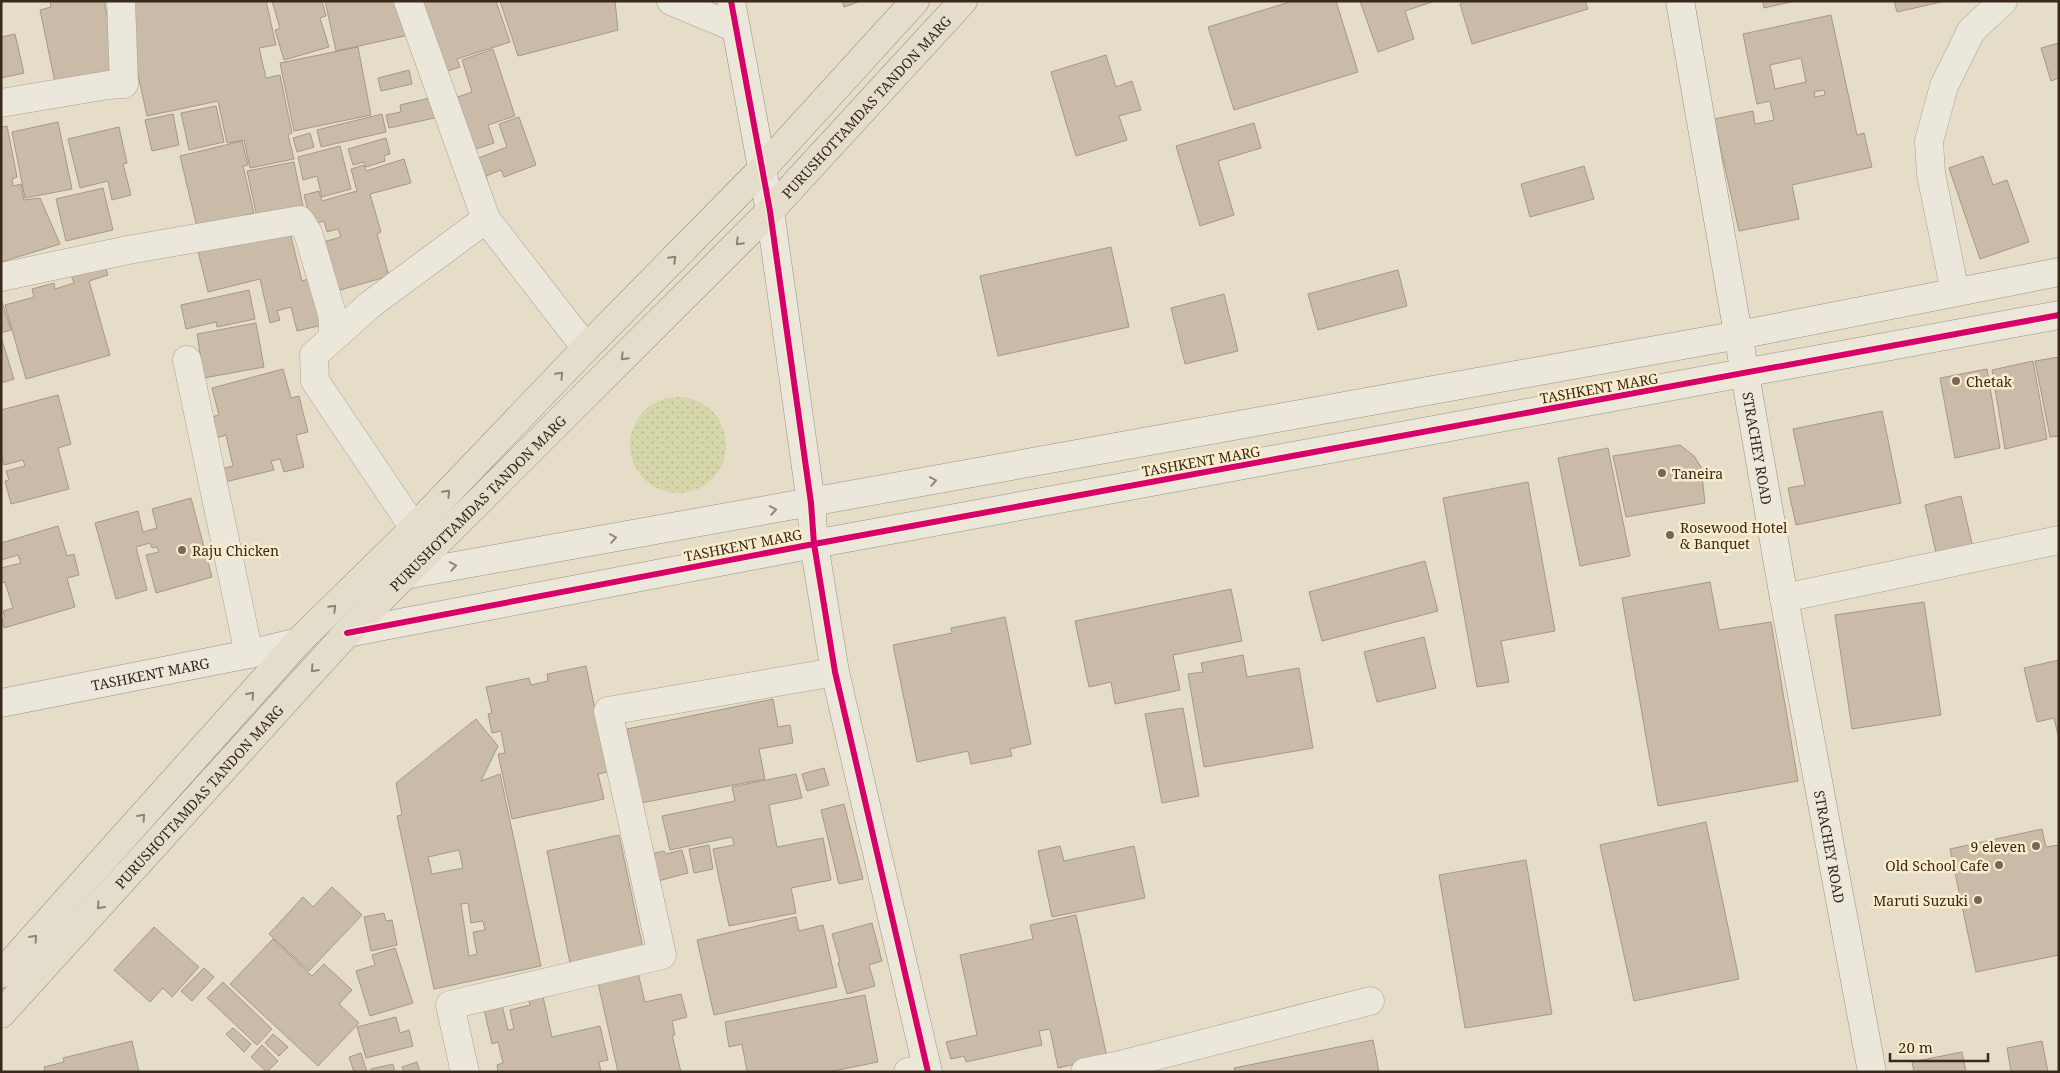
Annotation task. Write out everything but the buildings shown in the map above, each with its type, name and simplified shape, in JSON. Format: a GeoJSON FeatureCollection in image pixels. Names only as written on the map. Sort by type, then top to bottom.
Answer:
{"type":"FeatureCollection","features":[{"type":"Feature","properties":{"kind":"main road"},"geometry":{"type":"LineString","coordinates":[[1,974],[298,642],[414,528],[586,348],[762,169],[915,1]]}},
{"type":"Feature","properties":{"kind":"main road","name":"PURUSHOTTAMDAS TANDON MARG"},"geometry":{"type":"LineString","coordinates":[[1,1014],[347,633],[770,212],[963,1]]}},
{"type":"Feature","properties":{"kind":"street"},"geometry":{"type":"LineString","coordinates":[[1,104],[108,85],[124,84],[121,1]]}},
{"type":"Feature","properties":{"kind":"street"},"geometry":{"type":"LineString","coordinates":[[408,1],[486,219],[586,348]]}},
{"type":"Feature","properties":{"kind":"street"},"geometry":{"type":"LineString","coordinates":[[671,1],[736,28]]}},
{"type":"Feature","properties":{"kind":"street"},"geometry":{"type":"LineString","coordinates":[[731,1],[770,212],[814,544],[835,672],[921,1071]]}},
{"type":"Feature","properties":{"kind":"street","name":"STRACHEY ROAD"},"geometry":{"type":"LineString","coordinates":[[1680,1],[1784,598],[1872,1072]]}},
{"type":"Feature","properties":{"kind":"street"},"geometry":{"type":"LineString","coordinates":[[1955,292],[1931,174],[1930,140],[1944,86],[1971,31],[2003,1]]}},
{"type":"Feature","properties":{"kind":"street"},"geometry":{"type":"LineString","coordinates":[[414,528],[315,381],[314,355],[371,304],[486,219]]}},
{"type":"Feature","properties":{"kind":"street"},"geometry":{"type":"LineString","coordinates":[[1,278],[128,250],[300,220],[308,232],[330,308],[333,323],[332,338]]}},
{"type":"Feature","properties":{"kind":"street","name":"TASHKENT MARG"},"geometry":{"type":"LineString","coordinates":[[405,575],[1739,336],[2059,272]]}},
{"type":"Feature","properties":{"kind":"street","name":"TASHKENT MARG"},"geometry":{"type":"LineString","coordinates":[[347,633],[814,544],[2059,315]]}},
{"type":"Feature","properties":{"kind":"street"},"geometry":{"type":"LineString","coordinates":[[186,360],[249,654]]}},
{"type":"Feature","properties":{"kind":"street"},"geometry":{"type":"LineString","coordinates":[[1784,598],[2059,540]]}},
{"type":"Feature","properties":{"kind":"street","name":"TASHKENT MARG"},"geometry":{"type":"LineString","coordinates":[[1,702],[249,654],[298,642]]}},
{"type":"Feature","properties":{"kind":"street"},"geometry":{"type":"LineString","coordinates":[[465,1072],[450,1005],[662,955],[608,711],[835,672]]}},
{"type":"Feature","properties":{"kind":"street"},"geometry":{"type":"LineString","coordinates":[[1085,1072],[1116,1066],[1370,1001]]}},
{"type":"Feature","properties":{"kind":"green space"},"geometry":{"type":"Polygon","coordinates":[[[678,397],[697,400],[712,411],[723,426],[726,445],[723,464],[712,479],[697,490],[678,493],[659,490],[644,479],[633,464],[630,445],[633,426],[644,411],[659,400],[678,397]]]}},
{"type":"Feature","properties":{"kind":"cycle path"},"geometry":{"type":"LineString","coordinates":[[731,1],[770,211],[811,503],[814,544],[835,672],[928,1072]]}},
{"type":"Feature","properties":{"kind":"cycle path"},"geometry":{"type":"LineString","coordinates":[[347,633],[814,544],[2059,315]]}},
{"type":"Feature","properties":{"kind":"place","name":"Chetak"},"geometry":{"type":"Point","coordinates":[1956,381]}},
{"type":"Feature","properties":{"kind":"place","name":"Taneira"},"geometry":{"type":"Point","coordinates":[1662,473]}},
{"type":"Feature","properties":{"kind":"place","name":"Rosewood Hotel & Banquet"},"geometry":{"type":"Point","coordinates":[1670,535]}},
{"type":"Feature","properties":{"kind":"place","name":"Raju Chicken"},"geometry":{"type":"Point","coordinates":[182,550]}},
{"type":"Feature","properties":{"kind":"place","name":"9 eleven"},"geometry":{"type":"Point","coordinates":[2036,846]}},
{"type":"Feature","properties":{"kind":"place","name":"Old School Cafe"},"geometry":{"type":"Point","coordinates":[1999,865]}},
{"type":"Feature","properties":{"kind":"place","name":"Maruti Suzuki"},"geometry":{"type":"Point","coordinates":[1978,900]}}]}
